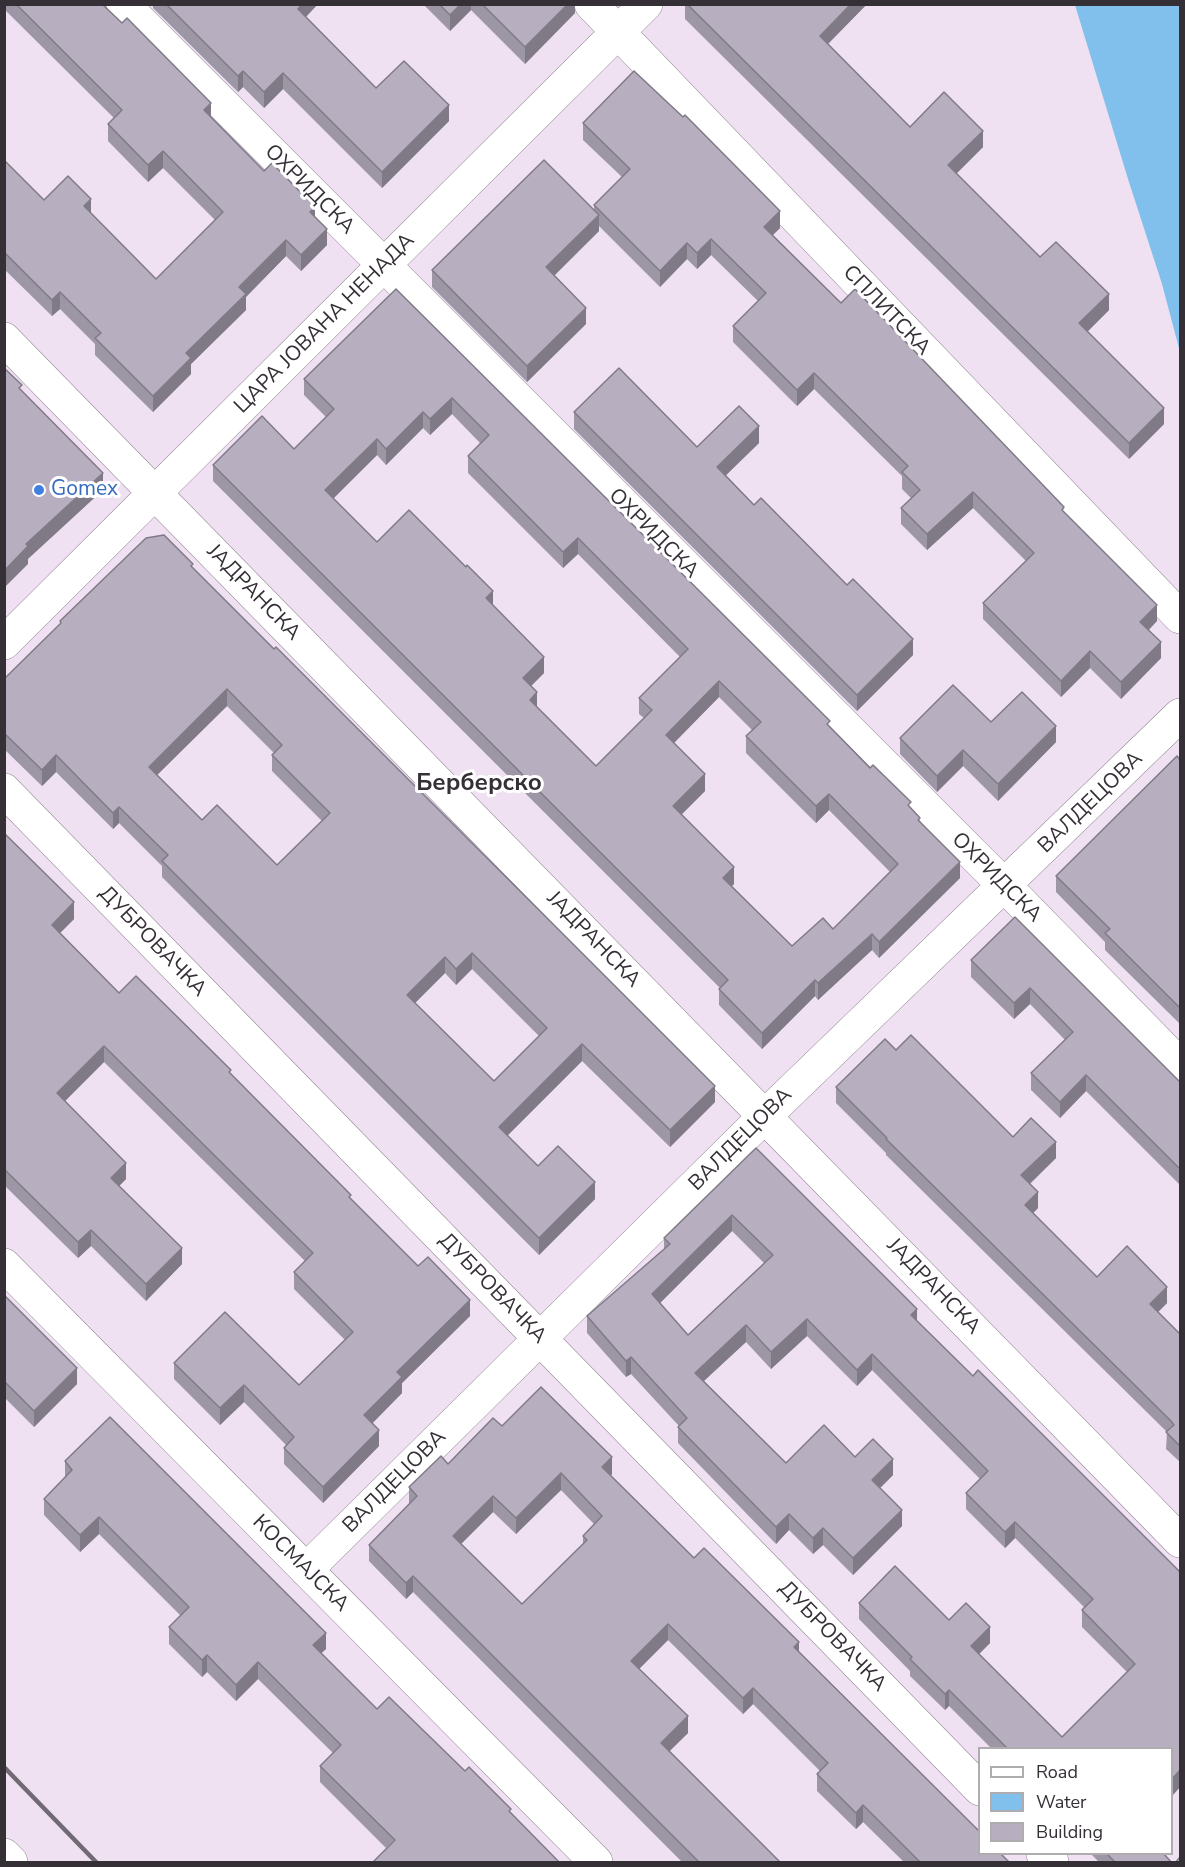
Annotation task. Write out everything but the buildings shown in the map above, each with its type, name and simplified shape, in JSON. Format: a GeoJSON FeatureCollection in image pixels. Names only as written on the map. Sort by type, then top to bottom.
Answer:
{"type":"FeatureCollection","features":[{"type":"Feature","properties":{"kind":"street","name":"ОХРИДСКА"},"geometry":{"type":"LineString","coordinates":[[123,4],[1005,886],[1180,1065]]}},
{"type":"Feature","properties":{"kind":"street","name":"СПЛИТСКА"},"geometry":{"type":"LineString","coordinates":[[591,4],[1180,617]]}},
{"type":"Feature","properties":{"kind":"street","name":"ЦАРА ЈОВАНА НЕНАДА"},"geometry":{"type":"LineString","coordinates":[[4,643],[646,4]]}},
{"type":"Feature","properties":{"kind":"street","name":"ЈАДРАНСКА"},"geometry":{"type":"LineString","coordinates":[[4,339],[1180,1541]]}},
{"type":"Feature","properties":{"kind":"street","name":"ВАЛДЕЦОВА"},"geometry":{"type":"LineString","coordinates":[[306,1570],[765,1116],[1180,715]]}},
{"type":"Feature","properties":{"kind":"street","name":"ДУБРОВАЧКА"},"geometry":{"type":"LineString","coordinates":[[4,790],[978,1787]]}},
{"type":"Feature","properties":{"kind":"street","name":"КОСМАЈСКА"},"geometry":{"type":"LineString","coordinates":[[4,1265],[596,1863]]}},
{"type":"Feature","properties":{"kind":"street"},"geometry":{"type":"LineString","coordinates":[[4,1855],[11,1863]]}},
{"type":"Feature","properties":{"kind":"water"},"geometry":{"type":"Polygon","coordinates":[[[1075,5],[1180,5],[1180,352],[1162,284],[1075,5]]]}},
{"type":"Feature","properties":{"kind":"railway"},"geometry":{"type":"LineString","coordinates":[[4,1767],[96,1862]]}},
{"type":"Feature","properties":{"kind":"place","name":"Gomex"},"geometry":{"type":"Point","coordinates":[39,490]}},
{"type":"Feature","properties":{"kind":"district","name":"Берберско"},"geometry":{"type":"Point","coordinates":[479,784]}}]}
